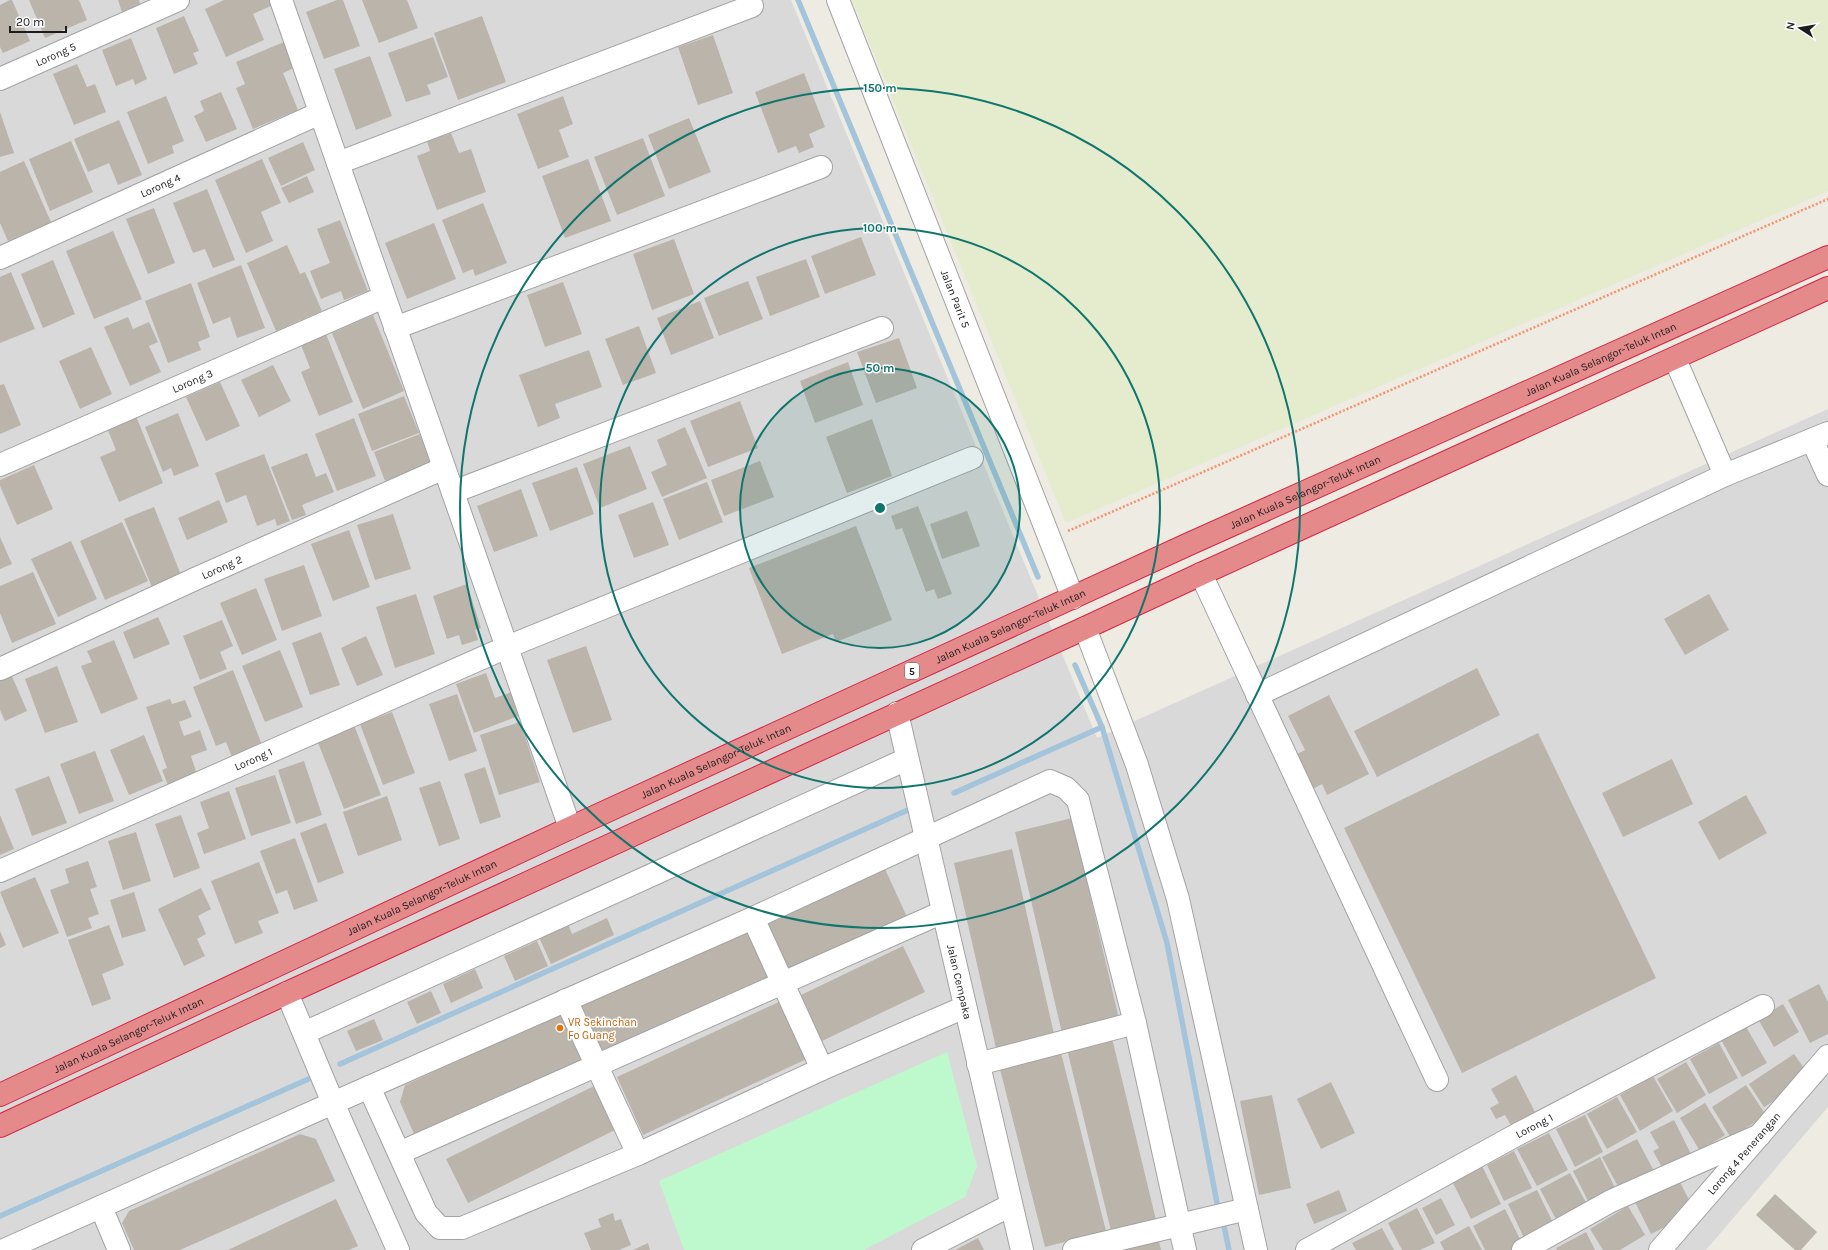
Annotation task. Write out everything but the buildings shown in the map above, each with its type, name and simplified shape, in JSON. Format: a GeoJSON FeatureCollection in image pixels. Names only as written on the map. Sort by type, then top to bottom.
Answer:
{"type":"FeatureCollection","features":[{"type":"Feature","properties":{"kind":"highway","name":"Jalan Kuala Selangor-Teluk Intan"},"geometry":{"type":"LineString","coordinates":[[0,1095],[570,828],[1828,256]]}},
{"type":"Feature","properties":{"kind":"highway"},"geometry":{"type":"LineString","coordinates":[[0,1126],[1201,574],[1828,288]]}},
{"type":"Feature","properties":{"kind":"street","name":"Lorong 5"},"geometry":{"type":"LineString","coordinates":[[0,79],[178,0]]}},
{"type":"Feature","properties":{"kind":"street"},"geometry":{"type":"LineString","coordinates":[[281,0],[570,828]]}},
{"type":"Feature","properties":{"kind":"street","name":"Jalan Parit 5"},"geometry":{"type":"LineString","coordinates":[[838,0],[1073,598]]}},
{"type":"Feature","properties":{"kind":"street"},"geometry":{"type":"LineString","coordinates":[[338,163],[752,6]]}},
{"type":"Feature","properties":{"kind":"street","name":"Lorong 4"},"geometry":{"type":"LineString","coordinates":[[0,258],[320,113]]}},
{"type":"Feature","properties":{"kind":"street"},"geometry":{"type":"LineString","coordinates":[[395,328],[821,167]]}},
{"type":"Feature","properties":{"kind":"street","name":"Lorong 3"},"geometry":{"type":"LineString","coordinates":[[0,465],[384,297]]}},
{"type":"Feature","properties":{"kind":"street"},"geometry":{"type":"LineString","coordinates":[[452,492],[882,328]]}},
{"type":"Feature","properties":{"kind":"street"},"geometry":{"type":"LineString","coordinates":[[1675,359],[1725,475]]}},
{"type":"Feature","properties":{"kind":"street"},"geometry":{"type":"LineString","coordinates":[[1257,695],[1725,475],[1820,436],[1828,475]]}},
{"type":"Feature","properties":{"kind":"street","name":"Lorong 1"},"geometry":{"type":"LineString","coordinates":[[0,872],[507,647],[972,458]]}},
{"type":"Feature","properties":{"kind":"street","name":"Lorong 2"},"geometry":{"type":"LineString","coordinates":[[0,669],[195,579],[444,468]]}},
{"type":"Feature","properties":{"kind":"street"},"geometry":{"type":"LineString","coordinates":[[1201,574],[1438,1080]]}},
{"type":"Feature","properties":{"kind":"street"},"geometry":{"type":"LineString","coordinates":[[1085,628],[1137,765],[1178,899],[1256,1250]]}},
{"type":"Feature","properties":{"kind":"street","name":"Jalan Cempaka"},"geometry":{"type":"LineString","coordinates":[[896,714],[1022,1250]]}},
{"type":"Feature","properties":{"kind":"street"},"geometry":{"type":"LineString","coordinates":[[304,1034],[907,759]]}},
{"type":"Feature","properties":{"kind":"street"},"geometry":{"type":"LineString","coordinates":[[4,1250],[333,1102],[753,918],[1050,781],[1066,788],[1078,800],[1135,1023],[1185,1250]]}},
{"type":"Feature","properties":{"kind":"street"},"geometry":{"type":"LineString","coordinates":[[399,1153],[943,912]]}},
{"type":"Feature","properties":{"kind":"street"},"geometry":{"type":"LineString","coordinates":[[753,918],[822,1069]]}},
{"type":"Feature","properties":{"kind":"street"},"geometry":{"type":"LineString","coordinates":[[288,993],[333,1102],[398,1250]]}},
{"type":"Feature","properties":{"kind":"street"},"geometry":{"type":"LineString","coordinates":[[566,1000],[638,1154]]}},
{"type":"Feature","properties":{"kind":"street","name":"Lorong 1"},"geometry":{"type":"LineString","coordinates":[[1307,1250],[1520,1133],[1763,1006]]}},
{"type":"Feature","properties":{"kind":"street"},"geometry":{"type":"LineString","coordinates":[[369,1087],[426,1213],[440,1228],[462,1228],[638,1154],[822,1069],[965,1007]]}},
{"type":"Feature","properties":{"kind":"street"},"geometry":{"type":"LineString","coordinates":[[978,1064],[1135,1023]]}},
{"type":"Feature","properties":{"kind":"street","name":"Lorong 4 Penerangan"},"geometry":{"type":"LineString","coordinates":[[1660,1250],[1828,1056]]}},
{"type":"Feature","properties":{"kind":"street"},"geometry":{"type":"LineString","coordinates":[[1523,1250],[1611,1201],[1760,1135]]}},
{"type":"Feature","properties":{"kind":"street"},"geometry":{"type":"LineString","coordinates":[[923,1250],[1011,1205]]}},
{"type":"Feature","properties":{"kind":"street"},"geometry":{"type":"LineString","coordinates":[[101,1207],[119,1250]]}},
{"type":"Feature","properties":{"kind":"street"},"geometry":{"type":"LineString","coordinates":[[1074,1250],[1247,1210]]}},
{"type":"Feature","properties":{"kind":"path"},"geometry":{"type":"LineString","coordinates":[[1050,539],[1828,199]]}},
{"type":"Feature","properties":{"kind":"shaded area"},"geometry":{"type":"Polygon","coordinates":[[[0,0],[791,0],[1097,738],[1828,409],[1828,1107],[1706,1250],[0,1250],[0,0]]]}},
{"type":"Feature","properties":{"kind":"green space"},"geometry":{"type":"Polygon","coordinates":[[[852,0],[1828,0],[1828,191],[1066,523],[852,0]]]}},
{"type":"Feature","properties":{"kind":"green space"},"geometry":{"type":"Polygon","coordinates":[[[947,1052],[977,1166],[965,1197],[864,1250],[684,1250],[659,1181],[947,1052]]]}},
{"type":"Feature","properties":{"kind":"waterway"},"geometry":{"type":"LineString","coordinates":[[798,0],[1038,577]]}},
{"type":"Feature","properties":{"kind":"waterway"},"geometry":{"type":"LineString","coordinates":[[1075,665],[1102,727],[1167,943],[1217,1203]]}},
{"type":"Feature","properties":{"kind":"waterway"},"geometry":{"type":"LineString","coordinates":[[954,793],[1102,727]]}},
{"type":"Feature","properties":{"kind":"waterway"},"geometry":{"type":"LineString","coordinates":[[340,1064],[910,809]]}},
{"type":"Feature","properties":{"kind":"waterway"},"geometry":{"type":"LineString","coordinates":[[0,1216],[313,1077]]}},
{"type":"Feature","properties":{"kind":"waterway"},"geometry":{"type":"LineString","coordinates":[[1224,1226],[1229,1250]]}},
{"type":"Feature","properties":{"kind":"place","name":"VR Sekinchan Fo Guang"},"geometry":{"type":"Point","coordinates":[560,1028]}}]}
